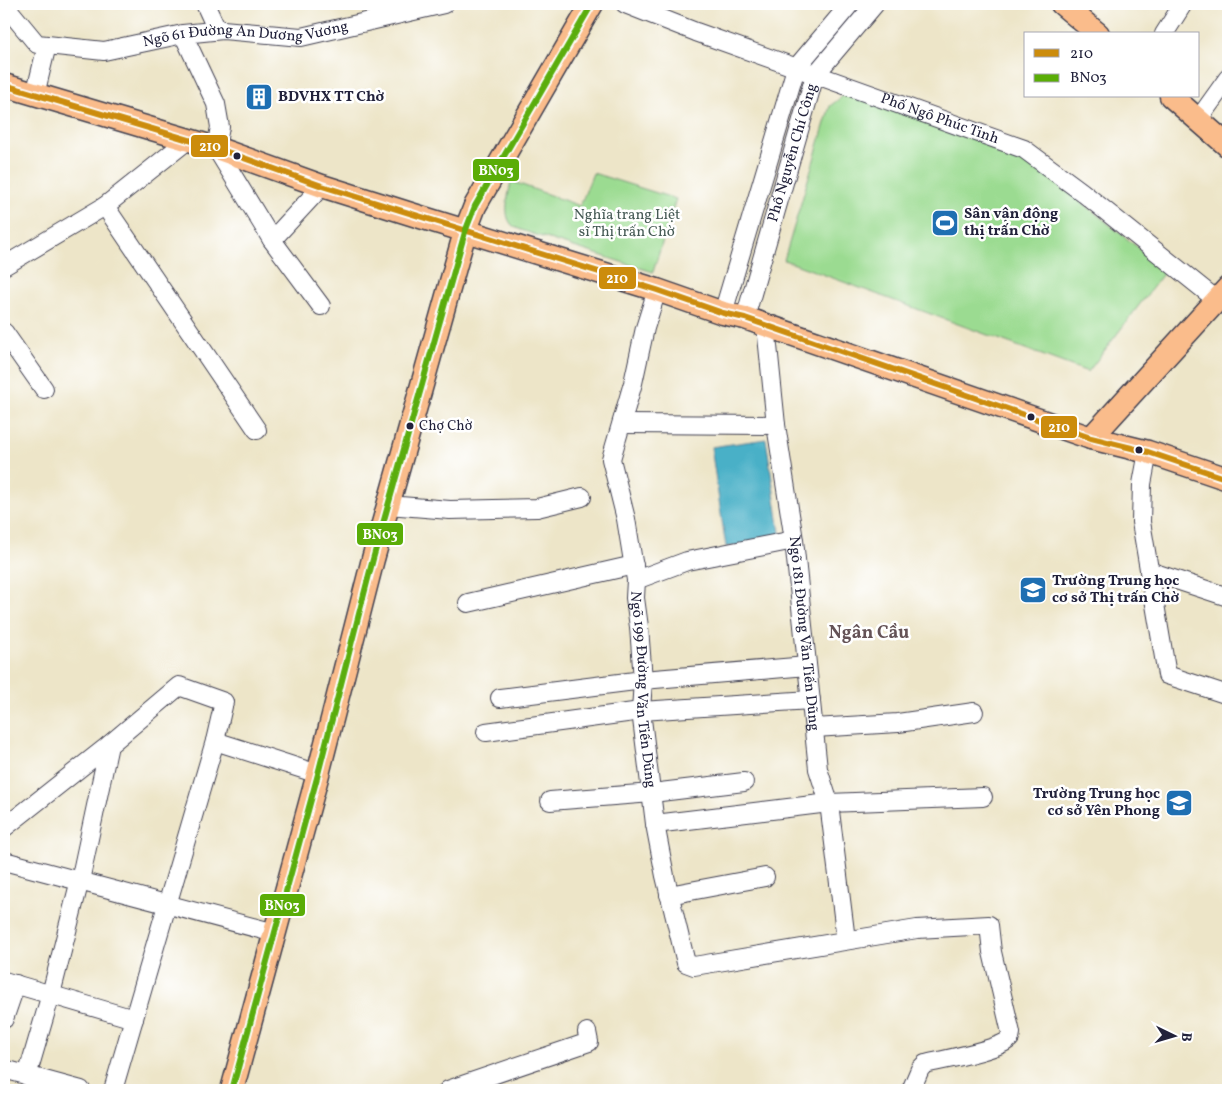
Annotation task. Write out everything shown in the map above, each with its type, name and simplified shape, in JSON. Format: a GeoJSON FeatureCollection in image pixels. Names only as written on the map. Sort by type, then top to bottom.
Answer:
{"type":"FeatureCollection","features":[{"type":"Feature","properties":{"kind":"main road"},"geometry":{"type":"LineString","coordinates":[[232,1090],[318,774],[388,505],[464,232],[475,206],[592,4]]}},
{"type":"Feature","properties":{"kind":"main road"},"geometry":{"type":"LineString","coordinates":[[1062,4],[1096,32]]}},
{"type":"Feature","properties":{"kind":"main road"},"geometry":{"type":"LineString","coordinates":[[5,87],[35,94],[216,148],[322,186],[464,232],[657,290],[766,326],[1091,438],[1148,452],[1228,479]]}},
{"type":"Feature","properties":{"kind":"main road"},"geometry":{"type":"LineString","coordinates":[[1173,98],[1228,146]]}},
{"type":"Feature","properties":{"kind":"main road"},"geometry":{"type":"LineString","coordinates":[[1091,438],[1223,295]]}},
{"type":"Feature","properties":{"kind":"street"},"geometry":{"type":"LineString","coordinates":[[4,4],[37,44],[47,45],[35,94]]}},
{"type":"Feature","properties":{"kind":"street"},"geometry":{"type":"LineString","coordinates":[[205,4],[217,30]]}},
{"type":"Feature","properties":{"kind":"street","name":"Ngõ 61 Đường An Dương Vương"},"geometry":{"type":"LineString","coordinates":[[47,45],[104,51],[183,34],[217,30],[301,37],[444,4]]}},
{"type":"Feature","properties":{"kind":"street","name":"Phố Ngô Phúc Tinh"},"geometry":{"type":"LineString","coordinates":[[625,4],[696,32],[1024,149],[1223,295]]}},
{"type":"Feature","properties":{"kind":"street","name":"Phố Nguyễn Chí Công"},"geometry":{"type":"LineString","coordinates":[[734,316],[796,68],[850,4]]}},
{"type":"Feature","properties":{"kind":"street","name":"Phố Nguyễn Chí Công"},"geometry":{"type":"LineString","coordinates":[[734,316],[815,75],[875,4]]}},
{"type":"Feature","properties":{"kind":"street"},"geometry":{"type":"LineString","coordinates":[[1165,32],[1183,4]]}},
{"type":"Feature","properties":{"kind":"street"},"geometry":{"type":"LineString","coordinates":[[183,34],[216,104],[220,127],[216,148],[272,240],[321,306]]}},
{"type":"Feature","properties":{"kind":"street"},"geometry":{"type":"LineString","coordinates":[[1198,120],[1228,78]]}},
{"type":"Feature","properties":{"kind":"street"},"geometry":{"type":"LineString","coordinates":[[4,266],[105,206],[188,140]]}},
{"type":"Feature","properties":{"kind":"street"},"geometry":{"type":"LineString","coordinates":[[272,240],[322,186]]}},
{"type":"Feature","properties":{"kind":"street"},"geometry":{"type":"LineString","coordinates":[[105,206],[257,430]]}},
{"type":"Feature","properties":{"kind":"street","name":"Ngõ 199 Đường Văn Tiến Dũng"},"geometry":{"type":"LineString","coordinates":[[657,290],[645,328],[622,424],[611,459],[626,519],[635,572],[635,598],[643,680],[641,711],[655,824],[669,895],[686,963],[694,966],[846,940]]}},
{"type":"Feature","properties":{"kind":"street","name":"Ngõ 181 Đường Văn Tiến Dũng"},"geometry":{"type":"LineString","coordinates":[[766,326],[776,425],[794,540],[818,769],[829,803],[846,940]]}},
{"type":"Feature","properties":{"kind":"street"},"geometry":{"type":"LineString","coordinates":[[4,332],[44,389]]}},
{"type":"Feature","properties":{"kind":"street"},"geometry":{"type":"LineString","coordinates":[[622,424],[776,425]]}},
{"type":"Feature","properties":{"kind":"street"},"geometry":{"type":"LineString","coordinates":[[1148,452],[1142,484],[1141,522],[1167,674],[1228,694]]}},
{"type":"Feature","properties":{"kind":"street"},"geometry":{"type":"LineString","coordinates":[[388,505],[450,510],[537,508],[582,497]]}},
{"type":"Feature","properties":{"kind":"street"},"geometry":{"type":"LineString","coordinates":[[468,603],[794,540]]}},
{"type":"Feature","properties":{"kind":"street"},"geometry":{"type":"LineString","coordinates":[[1149,570],[1228,596]]}},
{"type":"Feature","properties":{"kind":"street"},"geometry":{"type":"LineString","coordinates":[[500,698],[643,680],[807,666]]}},
{"type":"Feature","properties":{"kind":"street"},"geometry":{"type":"LineString","coordinates":[[4,828],[109,745],[179,686],[224,702],[215,742],[114,1090]]}},
{"type":"Feature","properties":{"kind":"street"},"geometry":{"type":"LineString","coordinates":[[486,732],[641,711],[811,700]]}},
{"type":"Feature","properties":{"kind":"street"},"geometry":{"type":"LineString","coordinates":[[814,728],[898,723],[974,712]]}},
{"type":"Feature","properties":{"kind":"street"},"geometry":{"type":"LineString","coordinates":[[215,742],[318,774]]}},
{"type":"Feature","properties":{"kind":"street"},"geometry":{"type":"LineString","coordinates":[[27,1076],[51,994],[109,745]]}},
{"type":"Feature","properties":{"kind":"street"},"geometry":{"type":"LineString","coordinates":[[550,801],[652,793],[744,782]]}},
{"type":"Feature","properties":{"kind":"street"},"geometry":{"type":"LineString","coordinates":[[655,824],[829,803],[983,797]]}},
{"type":"Feature","properties":{"kind":"street"},"geometry":{"type":"LineString","coordinates":[[4,861],[274,933]]}},
{"type":"Feature","properties":{"kind":"street"},"geometry":{"type":"LineString","coordinates":[[669,895],[765,877]]}},
{"type":"Feature","properties":{"kind":"street"},"geometry":{"type":"LineString","coordinates":[[846,940],[916,929],[990,925],[992,952],[1011,1032],[1010,1038],[1005,1043],[987,1049],[925,1064],[920,1069],[911,1090]]}},
{"type":"Feature","properties":{"kind":"street"},"geometry":{"type":"LineString","coordinates":[[4,1019],[10,982],[134,1019]]}},
{"type":"Feature","properties":{"kind":"street"},"geometry":{"type":"LineString","coordinates":[[448,1090],[589,1042],[587,1032]]}},
{"type":"Feature","properties":{"kind":"street"},"geometry":{"type":"LineString","coordinates":[[4,1069],[80,1090]]}},
{"type":"Feature","properties":{"kind":"green space"},"geometry":{"type":"Polygon","coordinates":[[[848,92],[1023,155],[1166,270],[1088,372],[784,260],[830,106],[848,92]]]}},
{"type":"Feature","properties":{"kind":"green space","name":"Nghĩa trang Liệt sĩ Thị trấn Chờ"},"geometry":{"type":"Polygon","coordinates":[[[593,173],[676,199],[653,272],[521,230],[512,225],[509,220],[507,204],[511,181],[580,206],[593,173]]]}},
{"type":"Feature","properties":{"kind":"water"},"geometry":{"type":"Polygon","coordinates":[[[766,439],[781,539],[726,547],[711,447],[766,439]]]}},
{"type":"Feature","properties":{"kind":"transit line","name":"BN03"},"geometry":{"type":"LineString","coordinates":[[232,1090],[318,774],[373,559],[465,232],[475,206],[592,4]]}},
{"type":"Feature","properties":{"kind":"transit line","name":"210"},"geometry":{"type":"LineString","coordinates":[[4,85],[216,148],[322,186],[657,290],[723,313],[745,318],[1091,438],[1148,452],[1228,479]]}},
{"type":"Feature","properties":{"kind":"place","name":"BDVHX TT Chờ"},"geometry":{"type":"Point","coordinates":[259,97]}},
{"type":"Feature","properties":{"kind":"place","name":"Sân vận động thị trấn Chờ"},"geometry":{"type":"Point","coordinates":[945,223]}},
{"type":"Feature","properties":{"kind":"place","name":"Chợ Chờ"},"geometry":{"type":"Point","coordinates":[410,426]}},
{"type":"Feature","properties":{"kind":"place","name":"Trường Trung học cơ sở Thị trấn Chờ"},"geometry":{"type":"Point","coordinates":[1033,590]}},
{"type":"Feature","properties":{"kind":"place","name":"Trường Trung học cơ sở Yên Phong"},"geometry":{"type":"Point","coordinates":[1179,803]}},
{"type":"Feature","properties":{"kind":"district","name":"Ngân Cầu"},"geometry":{"type":"Point","coordinates":[869,633]}}]}
